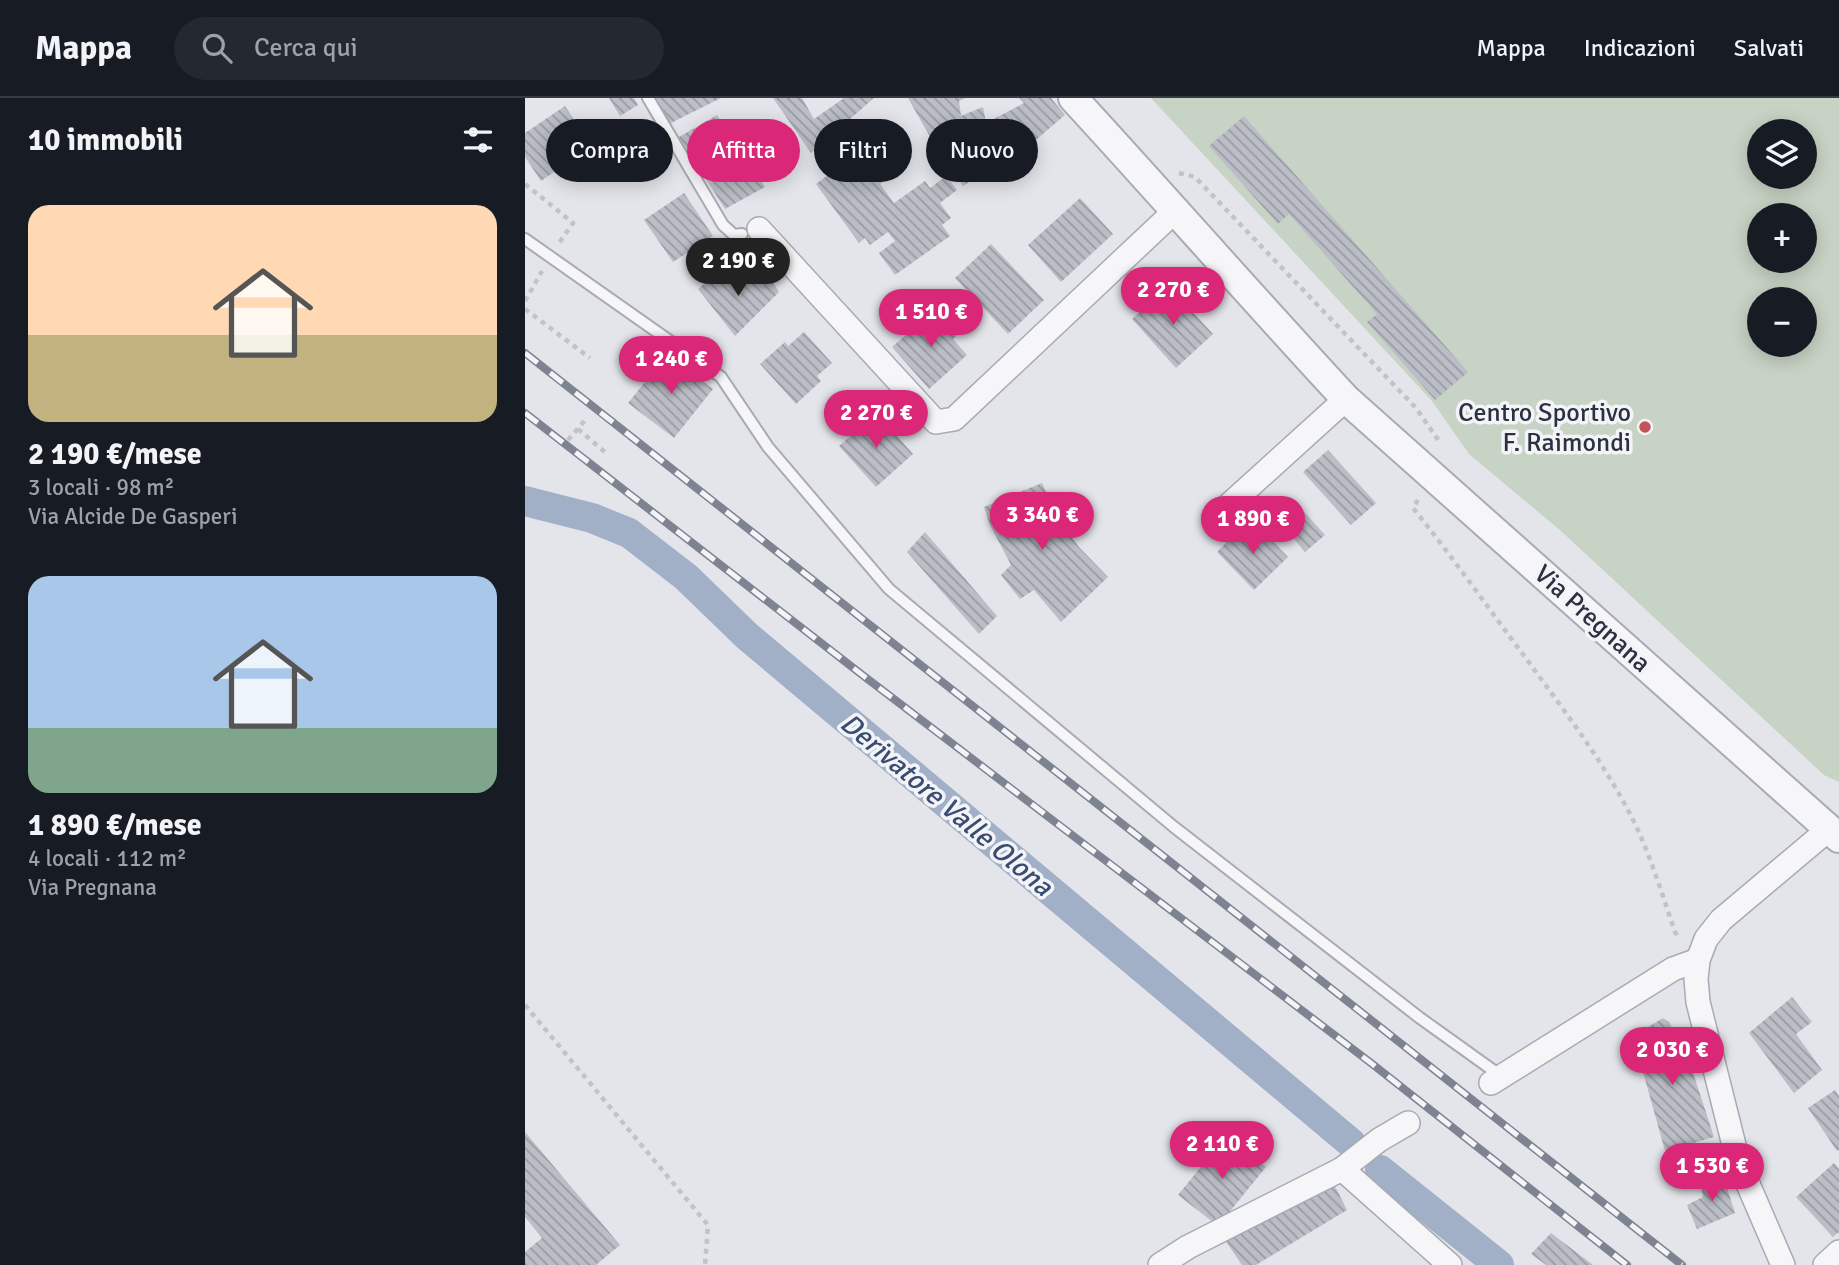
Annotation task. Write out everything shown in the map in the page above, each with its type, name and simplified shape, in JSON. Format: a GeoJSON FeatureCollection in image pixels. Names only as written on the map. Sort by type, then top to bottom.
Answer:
{"type":"FeatureCollection","features":[{"type":"Feature","properties":{"kind":"street","name":"Via Pregnana"},"geometry":{"type":"LineString","coordinates":[[1073,98],[1346,399],[1834,833]]}},
{"type":"Feature","properties":{"kind":"street"},"geometry":{"type":"LineString","coordinates":[[751,232],[936,422],[954,419],[1176,209]]}},
{"type":"Feature","properties":{"kind":"street"},"geometry":{"type":"LineString","coordinates":[[1218,515],[1346,399]]}},
{"type":"Feature","properties":{"kind":"street"},"geometry":{"type":"LineString","coordinates":[[1783,1265],[1738,1161],[1698,1002],[1698,960],[1706,940],[1721,920],[1834,833]]}},
{"type":"Feature","properties":{"kind":"street"},"geometry":{"type":"LineString","coordinates":[[1496,1080],[1672,969],[1698,960]]}},
{"type":"Feature","properties":{"kind":"street"},"geometry":{"type":"LineString","coordinates":[[1160,1265],[1188,1247],[1342,1169],[1379,1140],[1408,1123]]}},
{"type":"Feature","properties":{"kind":"street"},"geometry":{"type":"LineString","coordinates":[[1342,1169],[1450,1265]]}},
{"type":"Feature","properties":{"kind":"street"},"geometry":{"type":"LineString","coordinates":[[1825,1265],[1839,1252]]}},
{"type":"Feature","properties":{"kind":"lane"},"geometry":{"type":"LineString","coordinates":[[647,98],[723,225],[734,235],[751,232]]}},
{"type":"Feature","properties":{"kind":"lane"},"geometry":{"type":"LineString","coordinates":[[525,239],[721,377],[768,447],[889,589],[1174,827],[1496,1080]]}},
{"type":"Feature","properties":{"kind":"path"},"geometry":{"type":"LineString","coordinates":[[1175,172],[1195,177],[1416,408],[1443,447]]}},
{"type":"Feature","properties":{"kind":"path"},"geometry":{"type":"LineString","coordinates":[[525,309],[590,358]]}},
{"type":"Feature","properties":{"kind":"path"},"geometry":{"type":"LineString","coordinates":[[568,440],[587,418]]}},
{"type":"Feature","properties":{"kind":"path"},"geometry":{"type":"LineString","coordinates":[[578,429],[605,452]]}},
{"type":"Feature","properties":{"kind":"path"},"geometry":{"type":"LineString","coordinates":[[1432,475],[1413,508],[1443,545],[1597,758],[1629,813],[1647,851],[1675,932],[1698,960]]}},
{"type":"Feature","properties":{"kind":"path"},"geometry":{"type":"LineString","coordinates":[[525,1005],[708,1226],[705,1265]]}},
{"type":"Feature","properties":{"kind":"green space","name":"Centro Sportivo F. Raimondi"},"geometry":{"type":"Polygon","coordinates":[[[1151,98],[1839,98],[1839,782],[1824,775],[1561,531],[1469,454],[1432,401],[1151,98]]]}},
{"type":"Feature","properties":{"kind":"building"},"geometry":{"type":"Polygon","coordinates":[[[609,98],[634,98],[638,105],[620,116],[609,98]]]}},
{"type":"Feature","properties":{"kind":"building"},"geometry":{"type":"Polygon","coordinates":[[[656,98],[721,98],[673,122],[673,119],[666,119],[656,98]]]}},
{"type":"Feature","properties":{"kind":"building"},"geometry":{"type":"Polygon","coordinates":[[[773,98],[802,98],[814,119],[814,150],[811,153],[800,137],[800,119],[788,119],[773,98]]]}},
{"type":"Feature","properties":{"kind":"building"},"geometry":{"type":"Polygon","coordinates":[[[844,98],[874,98],[850,119],[814,119],[844,98]]]}},
{"type":"Feature","properties":{"kind":"building"},"geometry":{"type":"Polygon","coordinates":[[[908,98],[965,98],[959,101],[961,116],[983,107],[985,119],[926,119],[926,130],[908,98]]]}},
{"type":"Feature","properties":{"kind":"building"},"geometry":{"type":"Polygon","coordinates":[[[1019,98],[1051,98],[1065,115],[1038,138],[1038,119],[994,119],[1024,103],[1019,98]]]}},
{"type":"Feature","properties":{"kind":"building"},"geometry":{"type":"Polygon","coordinates":[[[565,106],[574,119],[546,119],[546,178],[541,181],[525,157],[525,133],[565,106]]]}},
{"type":"Feature","properties":{"kind":"building"},"geometry":{"type":"Polygon","coordinates":[[[1244,116],[1468,372],[1435,400],[1367,322],[1377,314],[1289,214],[1278,224],[1209,146],[1244,116]]]}},
{"type":"Feature","properties":{"kind":"building"},"geometry":{"type":"Polygon","coordinates":[[[687,132],[687,150],[679,137],[687,132]]]}},
{"type":"Feature","properties":{"kind":"building"},"geometry":{"type":"Polygon","coordinates":[[[925,181],[930,188],[938,182],[951,182],[957,190],[940,203],[951,218],[942,225],[950,236],[895,275],[879,253],[895,241],[888,232],[870,245],[865,238],[859,243],[816,184],[882,182],[880,184],[894,203],[925,181]]]}},
{"type":"Feature","properties":{"kind":"building"},"geometry":{"type":"Polygon","coordinates":[[[708,182],[762,182],[765,187],[725,209],[708,182]]]}},
{"type":"Feature","properties":{"kind":"building"},"geometry":{"type":"Polygon","coordinates":[[[684,193],[713,236],[673,262],[644,220],[684,193]]]}},
{"type":"Feature","properties":{"kind":"building"},"geometry":{"type":"Polygon","coordinates":[[[1080,198],[1113,234],[1061,282],[1028,245],[1080,198]]]}},
{"type":"Feature","properties":{"kind":"building"},"geometry":{"type":"Polygon","coordinates":[[[991,244],[1044,300],[1008,334],[955,278],[991,244]]]}},
{"type":"Feature","properties":{"kind":"building"},"geometry":{"type":"Polygon","coordinates":[[[724,267],[732,277],[741,280],[751,271],[763,285],[769,277],[779,292],[735,336],[698,289],[724,267]]]}},
{"type":"Feature","properties":{"kind":"building"},"geometry":{"type":"Polygon","coordinates":[[[1169,286],[1213,334],[1176,368],[1132,319],[1169,286]]]}},
{"type":"Feature","properties":{"kind":"building"},"geometry":{"type":"Polygon","coordinates":[[[937,308],[959,333],[953,339],[967,355],[929,389],[892,347],[937,308]]]}},
{"type":"Feature","properties":{"kind":"building"},"geometry":{"type":"Polygon","coordinates":[[[804,332],[832,363],[817,376],[821,381],[796,404],[760,364],[785,342],[788,346],[804,332]]]}},
{"type":"Feature","properties":{"kind":"building"},"geometry":{"type":"Polygon","coordinates":[[[667,355],[713,389],[674,438],[628,403],[667,355]]]}},
{"type":"Feature","properties":{"kind":"building"},"geometry":{"type":"Polygon","coordinates":[[[877,413],[913,454],[876,487],[839,446],[877,413]]]}},
{"type":"Feature","properties":{"kind":"building"},"geometry":{"type":"Polygon","coordinates":[[[1328,450],[1376,503],[1351,525],[1303,472],[1328,450]]]}},
{"type":"Feature","properties":{"kind":"building"},"geometry":{"type":"Polygon","coordinates":[[[1042,483],[1058,519],[1079,547],[1108,577],[1061,622],[1034,590],[1020,599],[1001,575],[1011,565],[990,525],[984,507],[1042,483]]]}},
{"type":"Feature","properties":{"kind":"building"},"geometry":{"type":"Polygon","coordinates":[[[1297,504],[1325,535],[1305,552],[1278,520],[1297,504]]]}},
{"type":"Feature","properties":{"kind":"building"},"geometry":{"type":"Polygon","coordinates":[[[1257,525],[1288,557],[1254,590],[1217,552],[1235,534],[1241,540],[1257,525]]]}},
{"type":"Feature","properties":{"kind":"building"},"geometry":{"type":"Polygon","coordinates":[[[925,532],[997,616],[979,634],[907,552],[925,532]]]}},
{"type":"Feature","properties":{"kind":"building"},"geometry":{"type":"Polygon","coordinates":[[[1792,997],[1812,1022],[1796,1034],[1822,1070],[1794,1093],[1749,1033],[1792,997]]]}},
{"type":"Feature","properties":{"kind":"building"},"geometry":{"type":"Polygon","coordinates":[[[1663,1018],[1683,1042],[1714,1137],[1665,1151],[1633,1036],[1663,1018]]]}},
{"type":"Feature","properties":{"kind":"building"},"geometry":{"type":"Polygon","coordinates":[[[1835,1090],[1839,1096],[1837,1151],[1808,1108],[1835,1090]]]}},
{"type":"Feature","properties":{"kind":"building"},"geometry":{"type":"Polygon","coordinates":[[[525,1132],[620,1245],[596,1265],[525,1265],[525,1252],[542,1238],[525,1217],[525,1132]]]}},
{"type":"Feature","properties":{"kind":"building"},"geometry":{"type":"Polygon","coordinates":[[[1226,1136],[1266,1167],[1218,1226],[1178,1195],[1226,1136]]]}},
{"type":"Feature","properties":{"kind":"building"},"geometry":{"type":"Polygon","coordinates":[[[1834,1163],[1839,1169],[1839,1232],[1833,1237],[1796,1197],[1834,1163]]]}},
{"type":"Feature","properties":{"kind":"building"},"geometry":{"type":"Polygon","coordinates":[[[1723,1175],[1735,1213],[1697,1229],[1687,1205],[1703,1197],[1700,1181],[1723,1175]]]}},
{"type":"Feature","properties":{"kind":"building"},"geometry":{"type":"Polygon","coordinates":[[[1333,1182],[1347,1210],[1256,1265],[1242,1265],[1225,1240],[1333,1182]]]}},
{"type":"Feature","properties":{"kind":"building"},"geometry":{"type":"Polygon","coordinates":[[[1551,1233],[1593,1265],[1546,1265],[1531,1254],[1551,1233]]]}},
{"type":"Feature","properties":{"kind":"waterway","name":"Derivatore Valle Olona"},"geometry":{"type":"LineString","coordinates":[[525,501],[592,518],[629,533],[686,577],[747,636],[1351,1143]]}},
{"type":"Feature","properties":{"kind":"waterway","name":"Derivatore Valle Olona"},"geometry":{"type":"LineString","coordinates":[[1380,1170],[1499,1265]]}},
{"type":"Feature","properties":{"kind":"railway"},"geometry":{"type":"LineString","coordinates":[[525,353],[1682,1265]]}},
{"type":"Feature","properties":{"kind":"railway"},"geometry":{"type":"LineString","coordinates":[[525,413],[865,677],[1371,1063],[1627,1265]]}},
{"type":"Feature","properties":{"kind":"place","name":"Centro Sportivo F. Raimondi"},"geometry":{"type":"Point","coordinates":[1645,427]}}]}
